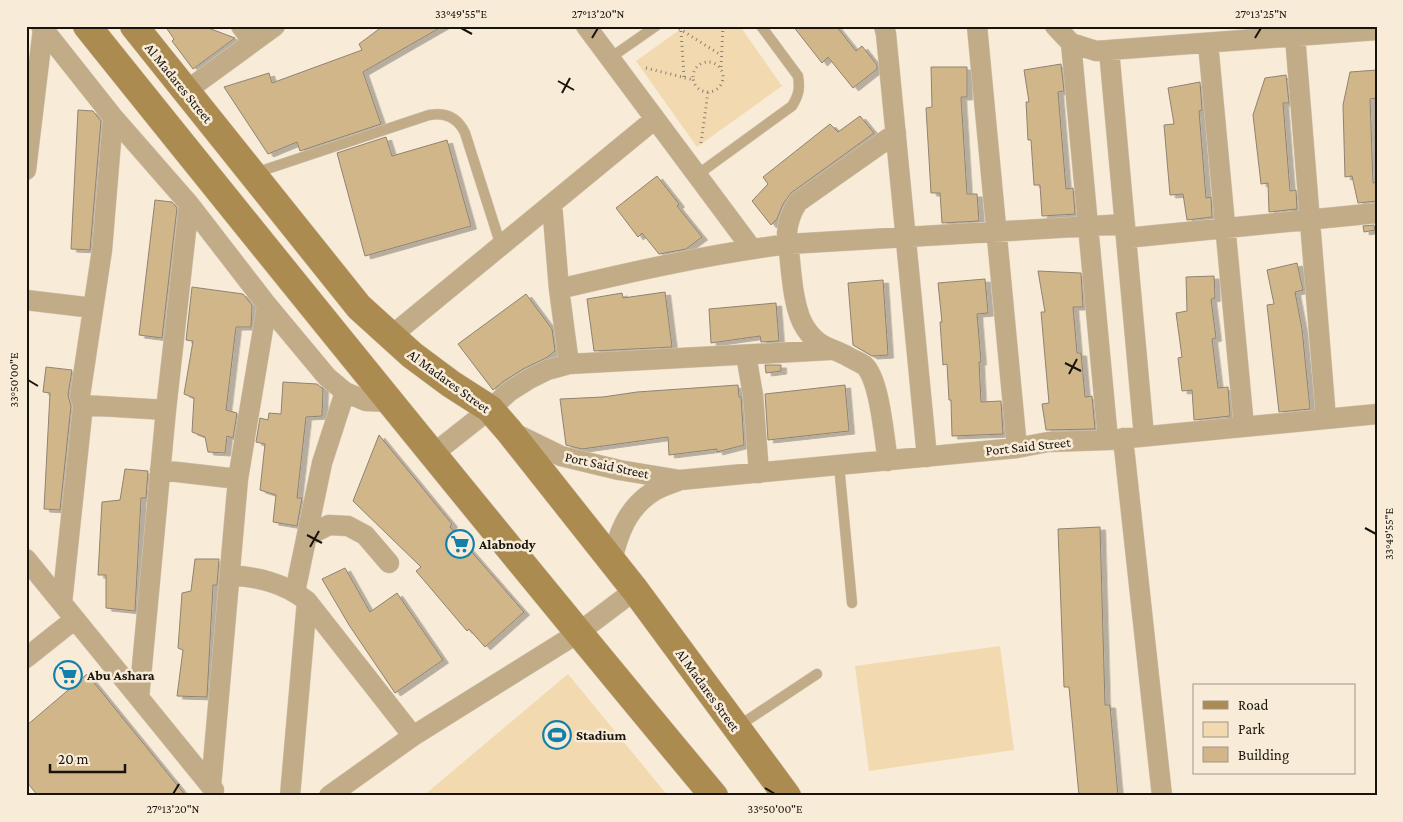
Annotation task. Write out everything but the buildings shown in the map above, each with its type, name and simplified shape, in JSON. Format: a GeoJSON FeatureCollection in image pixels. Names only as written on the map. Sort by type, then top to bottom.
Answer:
{"type":"FeatureCollection","features":[{"type":"Feature","properties":{"kind":"street"},"geometry":{"type":"LineString","coordinates":[[26,170],[43,29],[41,26],[114,117],[189,204],[267,305],[327,377],[345,392],[366,401],[390,402]]}},
{"type":"Feature","properties":{"kind":"street"},"geometry":{"type":"LineString","coordinates":[[87,26],[578,633],[714,796]]}},
{"type":"Feature","properties":{"kind":"street","name":"Al Madares Street"},"geometry":{"type":"LineString","coordinates":[[134,26],[359,307],[412,355],[451,384],[490,409],[509,431],[635,590],[787,796]]}},
{"type":"Feature","properties":{"kind":"street"},"geometry":{"type":"LineString","coordinates":[[241,26],[253,42]]}},
{"type":"Feature","properties":{"kind":"street"},"geometry":{"type":"LineString","coordinates":[[186,91],[275,26]]}},
{"type":"Feature","properties":{"kind":"street"},"geometry":{"type":"LineString","coordinates":[[586,26],[752,249]]}},
{"type":"Feature","properties":{"kind":"street"},"geometry":{"type":"LineString","coordinates":[[977,26],[1017,448]]}},
{"type":"Feature","properties":{"kind":"street"},"geometry":{"type":"LineString","coordinates":[[1054,26],[1071,43],[1096,51],[1377,30]]}},
{"type":"Feature","properties":{"kind":"street"},"geometry":{"type":"LineString","coordinates":[[891,29],[896,133],[927,457]]}},
{"type":"Feature","properties":{"kind":"street"},"geometry":{"type":"LineString","coordinates":[[1294,36],[1326,419]]}},
{"type":"Feature","properties":{"kind":"street"},"geometry":{"type":"LineString","coordinates":[[1071,43],[1088,226],[1162,796]]}},
{"type":"Feature","properties":{"kind":"street"},"geometry":{"type":"LineString","coordinates":[[1208,43],[1244,427]]}},
{"type":"Feature","properties":{"kind":"street"},"geometry":{"type":"LineString","coordinates":[[1109,50],[1144,436]]}},
{"type":"Feature","properties":{"kind":"street"},"geometry":{"type":"LineString","coordinates":[[26,658],[68,611],[83,405],[80,396],[102,250],[114,117]]}},
{"type":"Feature","properties":{"kind":"street"},"geometry":{"type":"LineString","coordinates":[[391,336],[655,119]]}},
{"type":"Feature","properties":{"kind":"street"},"geometry":{"type":"LineString","coordinates":[[888,461],[875,386],[865,366],[845,355],[830,350],[817,341],[806,329],[797,312],[788,222],[798,202],[896,133]]}},
{"type":"Feature","properties":{"kind":"street"},"geometry":{"type":"LineString","coordinates":[[139,698],[166,410],[189,204]]}},
{"type":"Feature","properties":{"kind":"street"},"geometry":{"type":"LineString","coordinates":[[552,204],[559,288],[570,364]]}},
{"type":"Feature","properties":{"kind":"street"},"geometry":{"type":"LineString","coordinates":[[559,288],[667,264],[789,244],[1088,226],[1125,231],[1226,228],[1377,213]]}},
{"type":"Feature","properties":{"kind":"street"},"geometry":{"type":"LineString","coordinates":[[26,300],[93,308]]}},
{"type":"Feature","properties":{"kind":"street"},"geometry":{"type":"LineString","coordinates":[[215,791],[238,479],[267,305]]}},
{"type":"Feature","properties":{"kind":"street"},"geometry":{"type":"LineString","coordinates":[[433,454],[510,391],[548,370],[570,364],[830,350]]}},
{"type":"Feature","properties":{"kind":"street"},"geometry":{"type":"LineString","coordinates":[[746,355],[753,395],[759,473]]}},
{"type":"Feature","properties":{"kind":"street"},"geometry":{"type":"LineString","coordinates":[[290,796],[301,596],[307,536],[322,462],[345,392]]}},
{"type":"Feature","properties":{"kind":"street"},"geometry":{"type":"LineString","coordinates":[[83,405],[166,410]]}},
{"type":"Feature","properties":{"kind":"street","name":"Port Said Street"},"geometry":{"type":"LineString","coordinates":[[509,431],[562,456],[619,470],[680,480],[1017,448],[1048,442],[1116,439],[1377,414]]}},
{"type":"Feature","properties":{"kind":"street"},"geometry":{"type":"LineString","coordinates":[[160,470],[238,479]]}},
{"type":"Feature","properties":{"kind":"street","name":"Port Said Street"},"geometry":{"type":"LineString","coordinates":[[612,561],[618,535],[631,512],[651,493],[680,480]]}},
{"type":"Feature","properties":{"kind":"street"},"geometry":{"type":"LineString","coordinates":[[307,536],[330,525],[348,526],[365,535],[389,562]]}},
{"type":"Feature","properties":{"kind":"street"},"geometry":{"type":"LineString","coordinates":[[26,559],[215,791]]}},
{"type":"Feature","properties":{"kind":"street"},"geometry":{"type":"LineString","coordinates":[[230,575],[253,577],[275,582],[301,596],[413,736]]}},
{"type":"Feature","properties":{"kind":"street"},"geometry":{"type":"LineString","coordinates":[[329,796],[413,736],[578,633],[635,590]]}},
{"type":"Feature","properties":{"kind":"lane"},"geometry":{"type":"LineString","coordinates":[[610,58],[656,26]]}},
{"type":"Feature","properties":{"kind":"lane"},"geometry":{"type":"LineString","coordinates":[[697,175],[792,106],[798,97],[800,86],[798,76],[761,26]]}},
{"type":"Feature","properties":{"kind":"lane"},"geometry":{"type":"LineString","coordinates":[[252,174],[429,115],[438,113],[447,115],[461,125],[465,134],[502,246]]}},
{"type":"Feature","properties":{"kind":"lane"},"geometry":{"type":"LineString","coordinates":[[840,465],[852,602]]}},
{"type":"Feature","properties":{"kind":"lane"},"geometry":{"type":"LineString","coordinates":[[737,728],[817,674]]}},
{"type":"Feature","properties":{"kind":"path"},"geometry":{"type":"LineString","coordinates":[[675,26],[721,55]]}},
{"type":"Feature","properties":{"kind":"path"},"geometry":{"type":"LineString","coordinates":[[720,68],[723,26]]}},
{"type":"Feature","properties":{"kind":"path"},"geometry":{"type":"LineString","coordinates":[[681,30],[684,77]]}},
{"type":"Feature","properties":{"kind":"path"},"geometry":{"type":"LineString","coordinates":[[610,58],[694,80]]}},
{"type":"Feature","properties":{"kind":"path"},"geometry":{"type":"LineString","coordinates":[[702,63],[715,63],[720,68],[723,80],[714,91],[708,92],[696,86],[694,73],[702,63]]}},
{"type":"Feature","properties":{"kind":"path"},"geometry":{"type":"LineString","coordinates":[[697,175],[708,92]]}},
{"type":"Feature","properties":{"kind":"green space"},"geometry":{"type":"Polygon","coordinates":[[[685,26],[740,26],[782,86],[697,147],[636,61],[685,26]]]}},
{"type":"Feature","properties":{"kind":"green space"},"geometry":{"type":"Polygon","coordinates":[[[1000,646],[1014,750],[869,771],[855,666],[1000,646]]]}},
{"type":"Feature","properties":{"kind":"green space","name":"Stadium"},"geometry":{"type":"Polygon","coordinates":[[[568,674],[668,796],[423,796],[568,674]]]}},
{"type":"Feature","properties":{"kind":"place","name":"Alabnody"},"geometry":{"type":"Point","coordinates":[460,544]}},
{"type":"Feature","properties":{"kind":"place","name":"Abu Ashara"},"geometry":{"type":"Point","coordinates":[68,675]}},
{"type":"Feature","properties":{"kind":"place","name":"Stadium"},"geometry":{"type":"Point","coordinates":[557,735]}}]}
